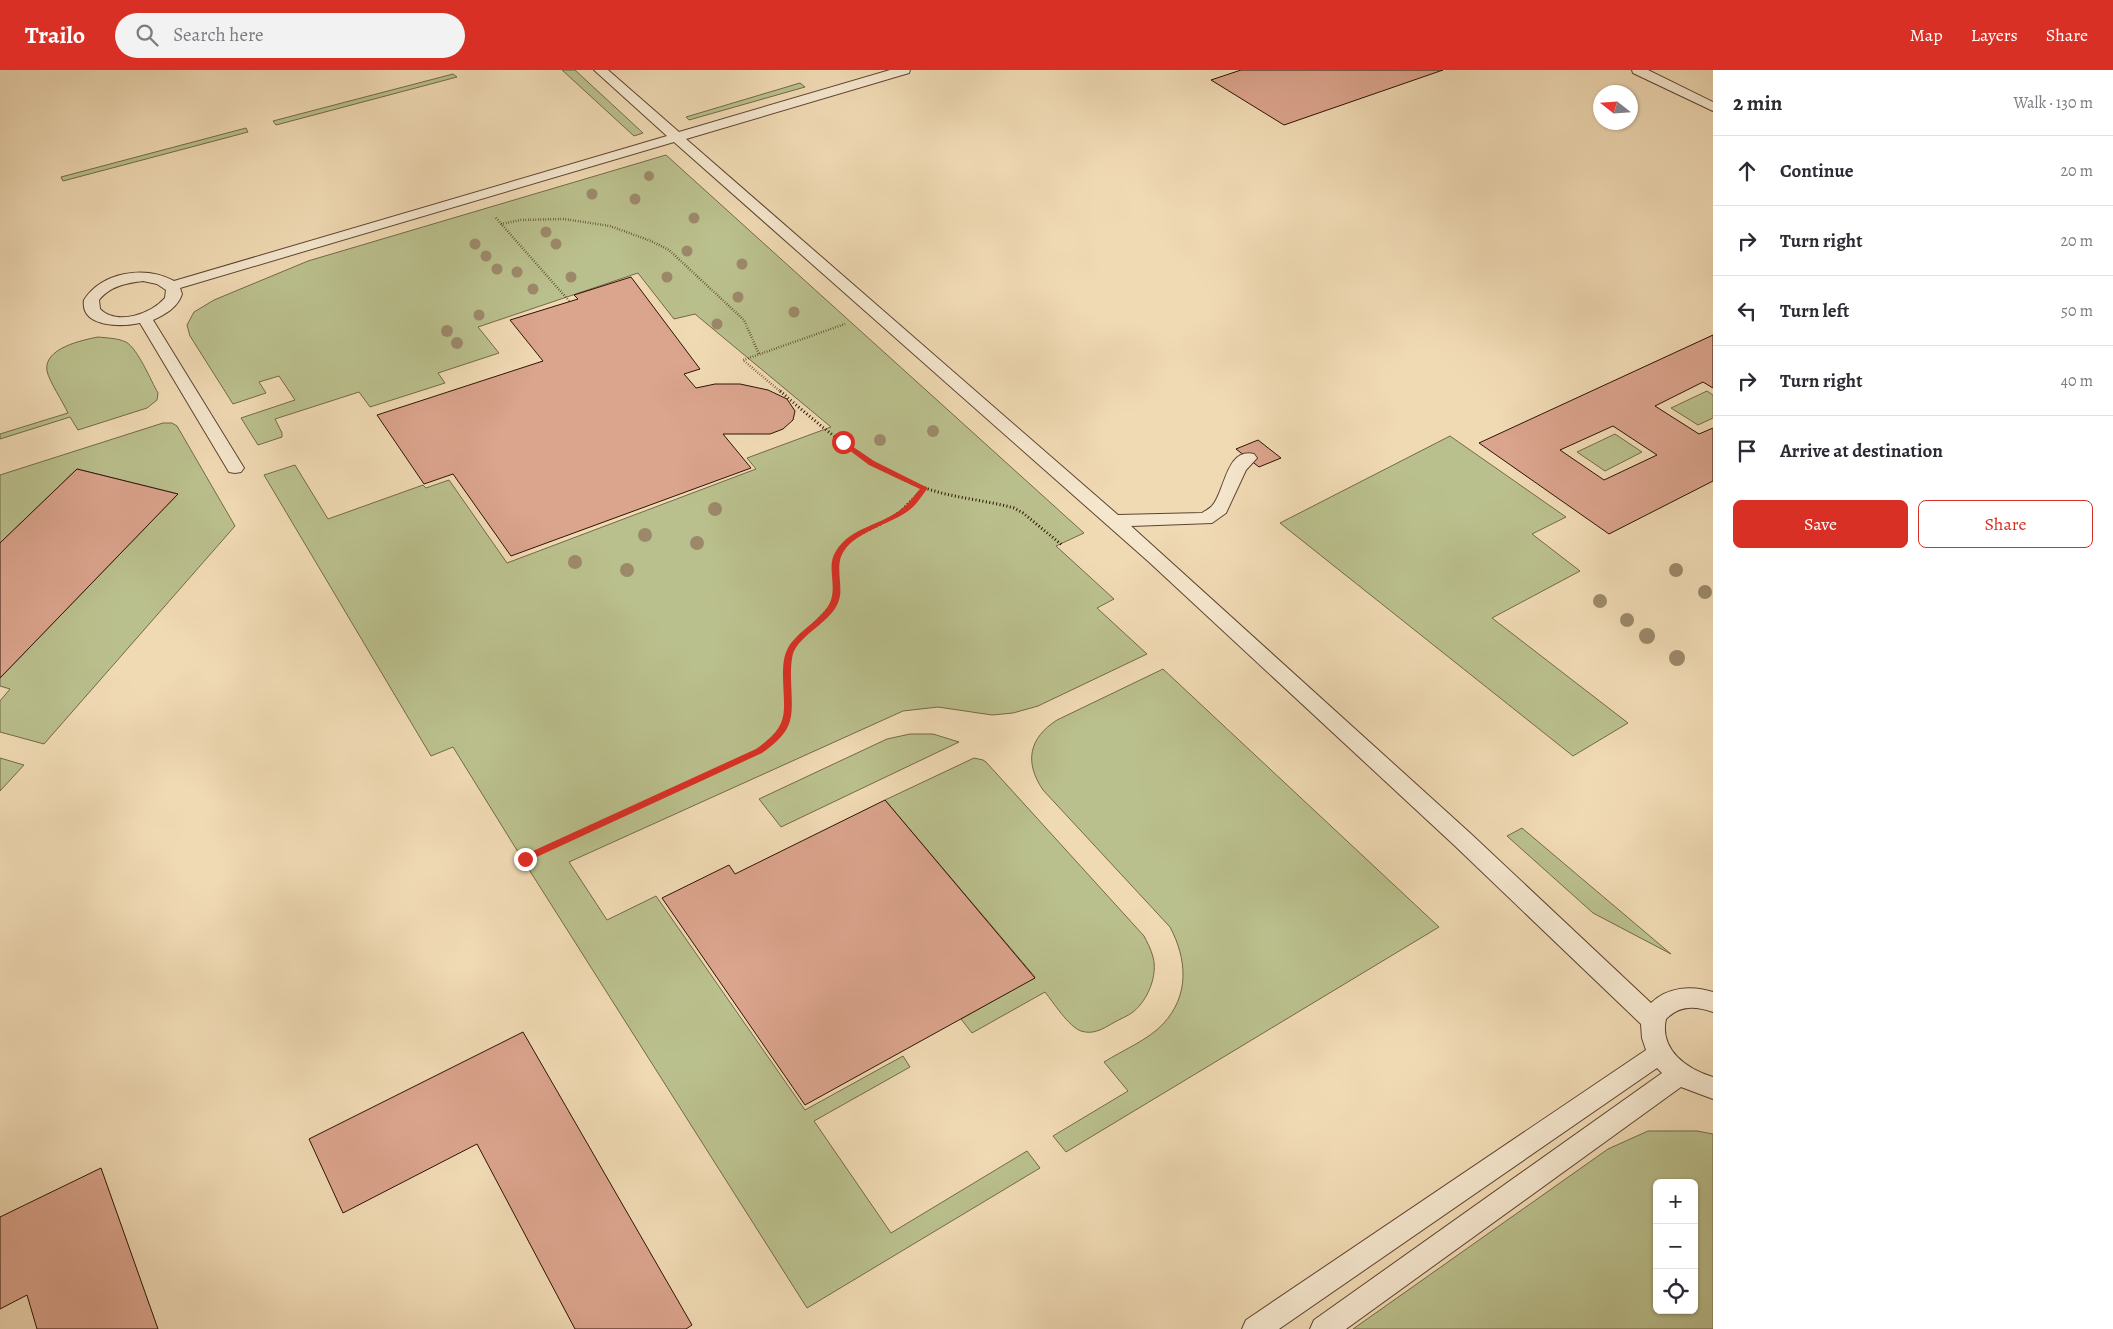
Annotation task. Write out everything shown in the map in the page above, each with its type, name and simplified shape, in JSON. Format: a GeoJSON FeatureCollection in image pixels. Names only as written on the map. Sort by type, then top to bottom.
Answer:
{"type":"FeatureCollection","features":[{"type":"Feature","properties":{"kind":"lane"},"geometry":{"type":"LineString","coordinates":[[600,70],[1114,521],[1462,839],[1652,1019]]}},
{"type":"Feature","properties":{"kind":"lane"},"geometry":{"type":"LineString","coordinates":[[172,286],[904,70]]}},
{"type":"Feature","properties":{"kind":"lane"},"geometry":{"type":"LineString","coordinates":[[1638,70],[1713,107]]}},
{"type":"Feature","properties":{"kind":"lane"},"geometry":{"type":"LineString","coordinates":[[156,277],[166,280],[172,286],[174,292],[172,299],[161,309],[144,318],[123,321],[104,319],[95,314],[91,308],[91,301],[95,294],[104,287],[129,278],[156,277]]}},
{"type":"Feature","properties":{"kind":"lane"},"geometry":{"type":"LineString","coordinates":[[144,318],[235,468]]}},
{"type":"Feature","properties":{"kind":"lane"},"geometry":{"type":"LineString","coordinates":[[1114,521],[1206,519],[1220,509],[1238,468],[1248,458]]}},
{"type":"Feature","properties":{"kind":"lane"},"geometry":{"type":"LineString","coordinates":[[1713,1002],[1694,998],[1680,998],[1668,1002],[1658,1009],[1652,1019],[1651,1030],[1659,1054],[1680,1074],[1698,1084],[1713,1088]]}},
{"type":"Feature","properties":{"kind":"lane"},"geometry":{"type":"LineString","coordinates":[[1256,1329],[1659,1054]]}},
{"type":"Feature","properties":{"kind":"lane"},"geometry":{"type":"LineString","coordinates":[[1324,1329],[1680,1074]]}},
{"type":"Feature","properties":{"kind":"path"},"geometry":{"type":"LineString","coordinates":[[478,196],[570,302]]}},
{"type":"Feature","properties":{"kind":"path"},"geometry":{"type":"LineString","coordinates":[[501,224],[531,218],[556,218],[610,226],[655,242],[668,250],[744,320],[759,354]]}},
{"type":"Feature","properties":{"kind":"path"},"geometry":{"type":"LineString","coordinates":[[848,322],[743,360],[843,442],[872,463],[924,488],[1014,508],[1024,513],[1062,545]]}},
{"type":"Feature","properties":{"kind":"path"},"geometry":{"type":"LineString","coordinates":[[525,859],[759,751],[775,740],[785,727],[788,714],[787,670],[790,651],[802,634],[828,612],[836,597],[835,565],[838,553],[846,541],[907,509],[924,488]]}},
{"type":"Feature","properties":{"kind":"green space"},"geometry":{"type":"Polygon","coordinates":[[[562,70],[575,70],[643,133],[634,136],[562,70]]]}},
{"type":"Feature","properties":{"kind":"green space"},"geometry":{"type":"Polygon","coordinates":[[[453,74],[457,77],[276,125],[273,121],[453,74]]]}},
{"type":"Feature","properties":{"kind":"green space"},"geometry":{"type":"Polygon","coordinates":[[[800,83],[805,87],[689,120],[686,117],[800,83]]]}},
{"type":"Feature","properties":{"kind":"green space"},"geometry":{"type":"Polygon","coordinates":[[[246,128],[248,132],[63,181],[61,177],[246,128]]]}},
{"type":"Feature","properties":{"kind":"green space"},"geometry":{"type":"Polygon","coordinates":[[[666,155],[1084,533],[1056,546],[1114,599],[1097,608],[1147,654],[1038,706],[1013,713],[992,715],[938,707],[903,711],[569,862],[607,920],[656,896],[805,1110],[903,1056],[910,1067],[814,1121],[891,1233],[1027,1151],[1040,1168],[807,1308],[453,747],[431,756],[264,475],[295,465],[328,519],[423,485],[426,488],[449,480],[507,563],[756,469],[747,458],[831,427],[695,314],[674,319],[638,273],[478,327],[499,353],[438,373],[445,383],[370,407],[359,392],[275,419],[282,437],[258,445],[241,418],[295,400],[279,376],[259,382],[266,393],[233,404],[190,336],[187,325],[194,312],[214,300],[308,261],[666,155]]]}},
{"type":"Feature","properties":{"kind":"green space"},"geometry":{"type":"Polygon","coordinates":[[[98,337],[112,338],[126,342],[131,346],[140,358],[158,393],[157,400],[147,408],[78,430],[70,417],[0,439],[0,434],[68,413],[48,375],[47,363],[51,356],[65,346],[98,337]]]}},
{"type":"Feature","properties":{"kind":"green space"},"geometry":{"type":"Polygon","coordinates":[[[1707,391],[1713,395],[1713,418],[1698,425],[1671,408],[1707,391]]]}},
{"type":"Feature","properties":{"kind":"green space"},"geometry":{"type":"Polygon","coordinates":[[[163,423],[172,423],[177,426],[235,526],[44,744],[0,732],[0,701],[10,689],[0,686],[0,678],[178,494],[77,469],[0,543],[0,475],[163,423]]]}},
{"type":"Feature","properties":{"kind":"green space"},"geometry":{"type":"Polygon","coordinates":[[[1615,434],[1642,452],[1605,471],[1577,452],[1615,434]]]}},
{"type":"Feature","properties":{"kind":"green space"},"geometry":{"type":"Polygon","coordinates":[[[1450,436],[1566,517],[1532,534],[1580,571],[1492,618],[1628,723],[1573,756],[1280,523],[1450,436]]]}},
{"type":"Feature","properties":{"kind":"green space"},"geometry":{"type":"Polygon","coordinates":[[[1163,669],[1439,927],[1066,1152],[1053,1136],[1128,1091],[1104,1062],[1157,1030],[1172,1013],[1182,989],[1182,964],[1176,939],[1170,927],[1043,790],[1033,770],[1032,751],[1040,735],[1057,720],[1163,669]]]}},
{"type":"Feature","properties":{"kind":"green space"},"geometry":{"type":"Polygon","coordinates":[[[910,734],[933,734],[959,742],[781,827],[759,799],[887,739],[910,734]]]}},
{"type":"Feature","properties":{"kind":"green space"},"geometry":{"type":"Polygon","coordinates":[[[0,758],[24,765],[0,791],[0,758]]]}},
{"type":"Feature","properties":{"kind":"green space"},"geometry":{"type":"Polygon","coordinates":[[[974,758],[986,762],[1144,936],[1153,957],[1153,979],[1143,1001],[1129,1015],[1098,1031],[1081,1031],[1066,1020],[1045,992],[972,1033],[961,1019],[1035,977],[885,800],[974,758]]]}},
{"type":"Feature","properties":{"kind":"green space"},"geometry":{"type":"Polygon","coordinates":[[[1522,828],[1671,954],[1593,913],[1507,836],[1522,828]]]}},
{"type":"Feature","properties":{"kind":"green space"},"geometry":{"type":"Polygon","coordinates":[[[1648,1131],[1697,1131],[1713,1134],[1713,1329],[1353,1329],[1608,1149],[1648,1131]]]}},
{"type":"Feature","properties":{"kind":"building"},"geometry":{"type":"Polygon","coordinates":[[[1241,70],[1443,70],[1284,125],[1211,80],[1241,70]]]}},
{"type":"Feature","properties":{"kind":"building"},"geometry":{"type":"Polygon","coordinates":[[[631,277],[700,369],[684,374],[696,388],[715,384],[740,384],[768,390],[787,399],[795,411],[793,420],[783,429],[770,434],[723,434],[751,468],[511,556],[453,474],[424,484],[377,415],[543,361],[510,320],[578,299],[574,295],[631,277]]]}},
{"type":"Feature","properties":{"kind":"building"},"geometry":{"type":"Polygon","coordinates":[[[1713,335],[1713,388],[1703,382],[1655,406],[1699,434],[1713,428],[1713,481],[1609,534],[1479,443],[1713,335]],[[1613,426],[1560,450],[1604,480],[1657,455],[1613,426]]]}},
{"type":"Feature","properties":{"kind":"building"},"geometry":{"type":"Polygon","coordinates":[[[1258,440],[1281,458],[1259,467],[1236,449],[1258,440]]]}},
{"type":"Feature","properties":{"kind":"building"},"geometry":{"type":"Polygon","coordinates":[[[77,469],[178,494],[0,678],[0,543],[77,469]]]}},
{"type":"Feature","properties":{"kind":"building"},"geometry":{"type":"Polygon","coordinates":[[[885,800],[1035,978],[805,1105],[662,898],[729,865],[735,874],[885,800]]]}},
{"type":"Feature","properties":{"kind":"building"},"geometry":{"type":"Polygon","coordinates":[[[523,1032],[692,1325],[686,1329],[575,1329],[477,1144],[343,1213],[309,1139],[523,1032]]]}},
{"type":"Feature","properties":{"kind":"building"},"geometry":{"type":"Polygon","coordinates":[[[101,1168],[158,1329],[37,1329],[27,1295],[0,1309],[0,1217],[101,1168]]]}},
{"type":"Feature","properties":{"kind":"route"},"geometry":{"type":"LineString","coordinates":[[525,859],[759,751],[775,740],[785,727],[789,701],[787,670],[790,651],[802,634],[828,612],[836,597],[835,565],[838,553],[846,541],[897,516],[907,509],[924,488],[872,463],[843,442]]}}]}
